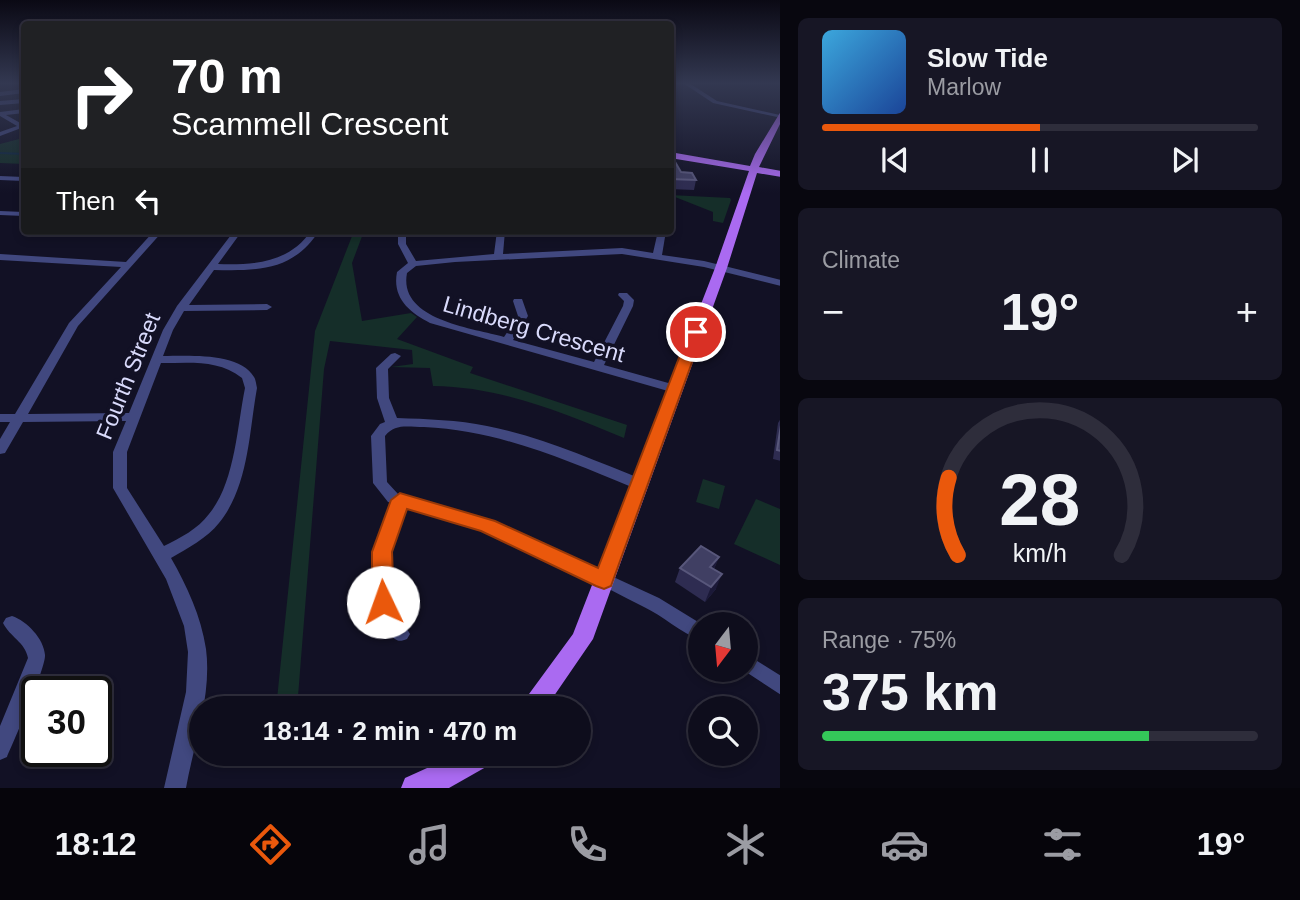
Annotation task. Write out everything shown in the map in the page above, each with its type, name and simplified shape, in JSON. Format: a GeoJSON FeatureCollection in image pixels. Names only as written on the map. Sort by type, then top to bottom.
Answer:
{"type":"FeatureCollection","features":[{"type":"Feature","properties":{"kind":"main road"},"geometry":{"type":"LineString","coordinates":[[540,696],[582,639],[721,268],[759,154],[776,120]]}},
{"type":"Feature","properties":{"kind":"main road"},"geometry":{"type":"LineString","coordinates":[[710,163],[759,154]]}},
{"type":"Feature","properties":{"kind":"main road"},"geometry":{"type":"LineString","coordinates":[[759,154],[780,174]]}},
{"type":"Feature","properties":{"kind":"main road"},"geometry":{"type":"LineString","coordinates":[[674,158],[780,174]]}},
{"type":"Feature","properties":{"kind":"main road"},"geometry":{"type":"LineString","coordinates":[[710,163],[736,172],[749,185]]}},
{"type":"Feature","properties":{"kind":"main road"},"geometry":{"type":"LineString","coordinates":[[749,185],[780,174]]}},
{"type":"Feature","properties":{"kind":"main road"},"geometry":{"type":"LineString","coordinates":[[415,788],[463,766]]}},
{"type":"Feature","properties":{"kind":"street"},"geometry":{"type":"LineString","coordinates":[[0,134],[21,127]]}},
{"type":"Feature","properties":{"kind":"street"},"geometry":{"type":"LineString","coordinates":[[0,178],[21,179]]}},
{"type":"Feature","properties":{"kind":"street"},"geometry":{"type":"LineString","coordinates":[[0,213],[21,214]]}},
{"type":"Feature","properties":{"kind":"street"},"geometry":{"type":"LineString","coordinates":[[0,450],[73,325],[155,235]]}},
{"type":"Feature","properties":{"kind":"street","name":"Fourth Street"},"geometry":{"type":"LineString","coordinates":[[175,788],[197,676],[192,626],[185,597],[120,488],[120,452],[156,360],[181,308],[235,235]]}},
{"type":"Feature","properties":{"kind":"street"},"geometry":{"type":"LineString","coordinates":[[213,267],[248,267],[286,259],[305,249],[313,235]]}},
{"type":"Feature","properties":{"kind":"street"},"geometry":{"type":"LineString","coordinates":[[402,235],[402,244],[413,264]]}},
{"type":"Feature","properties":{"kind":"street"},"geometry":{"type":"LineString","coordinates":[[498,256],[501,235]]}},
{"type":"Feature","properties":{"kind":"street"},"geometry":{"type":"LineString","coordinates":[[657,255],[661,235]]}},
{"type":"Feature","properties":{"kind":"street","name":"Lindberg Crescent"},"geometry":{"type":"LineString","coordinates":[[675,389],[439,323],[414,309],[404,298],[400,283],[404,269],[413,264],[498,256],[614,251],[657,255],[721,268]]}},
{"type":"Feature","properties":{"kind":"street"},"geometry":{"type":"LineString","coordinates":[[0,257],[129,265]]}},
{"type":"Feature","properties":{"kind":"street"},"geometry":{"type":"LineString","coordinates":[[721,268],[780,282]]}},
{"type":"Feature","properties":{"kind":"street"},"geometry":{"type":"LineString","coordinates":[[597,367],[628,306],[629,300],[623,295]]}},
{"type":"Feature","properties":{"kind":"street"},"geometry":{"type":"LineString","coordinates":[[507,341],[523,316],[518,301]]}},
{"type":"Feature","properties":{"kind":"street"},"geometry":{"type":"LineString","coordinates":[[181,308],[267,307]]}},
{"type":"Feature","properties":{"kind":"street"},"geometry":{"type":"LineString","coordinates":[[392,423],[383,398],[382,368],[395,356]]}},
{"type":"Feature","properties":{"kind":"street"},"geometry":{"type":"LineString","coordinates":[[156,360],[205,359],[229,364],[248,377],[251,388],[232,484],[222,509],[200,531],[160,556]]}},
{"type":"Feature","properties":{"kind":"street"},"geometry":{"type":"LineString","coordinates":[[0,418],[132,417]]}},
{"type":"Feature","properties":{"kind":"street"},"geometry":{"type":"LineString","coordinates":[[639,484],[518,438],[441,424],[392,423],[378,436],[379,471],[384,491],[400,500],[488,526],[653,603],[688,625]]}},
{"type":"Feature","properties":{"kind":"street"},"geometry":{"type":"LineString","coordinates":[[400,500],[385,541],[381,562],[385,613],[401,634]]}},
{"type":"Feature","properties":{"kind":"street"},"geometry":{"type":"LineString","coordinates":[[0,750],[37,658],[29,637],[12,622]]}},
{"type":"Feature","properties":{"kind":"street"},"geometry":{"type":"LineString","coordinates":[[758,671],[780,687]]}},
{"type":"Feature","properties":{"kind":"green space"},"geometry":{"type":"Polygon","coordinates":[[[19,139],[21,164],[0,163],[0,144],[19,139]]]}},
{"type":"Feature","properties":{"kind":"green space"},"geometry":{"type":"Polygon","coordinates":[[[674,195],[730,198],[723,223],[713,221],[713,212],[674,195]]]}},
{"type":"Feature","properties":{"kind":"green space"},"geometry":{"type":"Polygon","coordinates":[[[352,235],[362,235],[352,263],[362,321],[411,313],[417,317],[397,339],[473,367],[470,373],[627,425],[624,438],[554,410],[508,396],[459,387],[433,386],[430,368],[391,367],[413,364],[412,350],[330,341],[324,369],[298,696],[277,696],[315,331],[352,235]]]}},
{"type":"Feature","properties":{"kind":"green space"},"geometry":{"type":"Polygon","coordinates":[[[703,479],[725,486],[719,509],[696,502],[703,479]]]}},
{"type":"Feature","properties":{"kind":"green space"},"geometry":{"type":"Polygon","coordinates":[[[756,499],[780,509],[780,565],[734,544],[756,499]]]}},
{"type":"Feature","properties":{"kind":"building"},"geometry":{"type":"Polygon","coordinates":[[[674,160],[681,172],[692,173],[696,180],[674,179],[674,160]]]}},
{"type":"Feature","properties":{"kind":"building"},"geometry":{"type":"Polygon","coordinates":[[[701,546],[719,557],[710,567],[722,574],[711,587],[680,568],[701,546]]]}},
{"type":"Feature","properties":{"kind":"waterway"},"geometry":{"type":"LineString","coordinates":[[0,153],[21,154]]}},
{"type":"Feature","properties":{"kind":"route"},"geometry":{"type":"LineString","coordinates":[[383,602],[382,552],[400,500],[488,526],[604,580],[696,332]]}}]}
